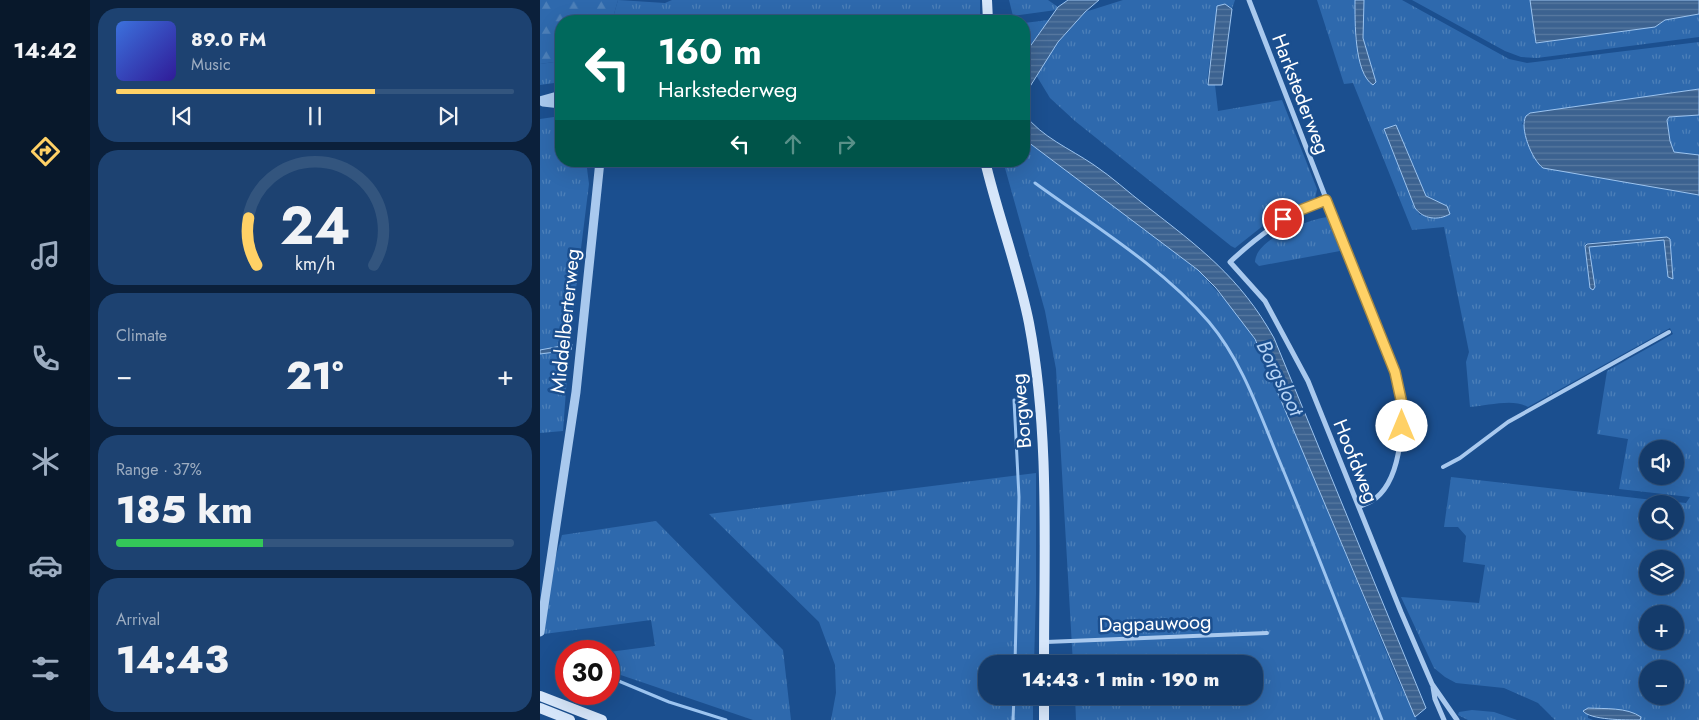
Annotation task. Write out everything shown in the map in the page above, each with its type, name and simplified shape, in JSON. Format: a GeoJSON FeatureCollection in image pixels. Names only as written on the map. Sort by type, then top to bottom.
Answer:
{"type":"FeatureCollection","features":[{"type":"Feature","properties":{"kind":"main road"},"geometry":{"type":"LineString","coordinates":[[987,0],[988,15]]}},
{"type":"Feature","properties":{"kind":"main road","name":"Borgweg"},"geometry":{"type":"LineString","coordinates":[[987,167],[1016,266],[1029,324],[1042,421],[1044,655]]}},
{"type":"Feature","properties":{"kind":"main road"},"geometry":{"type":"LineString","coordinates":[[540,696],[602,720]]}},
{"type":"Feature","properties":{"kind":"main road"},"geometry":{"type":"LineString","coordinates":[[1044,705],[1044,720]]}},
{"type":"Feature","properties":{"kind":"main road"},"geometry":{"type":"LineString","coordinates":[[540,708],[570,720]]}},
{"type":"Feature","properties":{"kind":"street","name":"Harkstederweg"},"geometry":{"type":"LineString","coordinates":[[1249,0],[1395,372],[1402,404],[1398,454],[1390,479],[1376,498],[1359,507]]}},
{"type":"Feature","properties":{"kind":"street"},"geometry":{"type":"LineString","coordinates":[[540,102],[555,97]]}},
{"type":"Feature","properties":{"kind":"street"},"geometry":{"type":"LineString","coordinates":[[540,102],[555,103]]}},
{"type":"Feature","properties":{"kind":"street","name":"Middelberterweg"},"geometry":{"type":"LineString","coordinates":[[540,632],[576,392],[599,167]]}},
{"type":"Feature","properties":{"kind":"street","name":"Hoofdweg"},"geometry":{"type":"LineString","coordinates":[[1326,200],[1298,211],[1269,228],[1230,262],[1265,301],[1308,381],[1432,684],[1457,720]]}},
{"type":"Feature","properties":{"kind":"street","name":"Hoofdweg"},"geometry":{"type":"LineString","coordinates":[[1432,684],[1435,699],[1444,720]]}},
{"type":"Feature","properties":{"kind":"lane"},"geometry":{"type":"LineString","coordinates":[[1443,467],[1460,458],[1508,422],[1669,332]]}},
{"type":"Feature","properties":{"kind":"lane","name":"Dagpauwoog"},"geometry":{"type":"LineString","coordinates":[[1044,642],[1267,633]]}},
{"type":"Feature","properties":{"kind":"green space"},"geometry":{"type":"Polygon","coordinates":[[[540,0],[618,0],[614,15],[555,15],[555,62],[540,64],[540,0]]]}},
{"type":"Feature","properties":{"kind":"green space"},"geometry":{"type":"Polygon","coordinates":[[[618,0],[665,3],[672,0],[980,0],[980,15],[614,15],[618,0]]]}},
{"type":"Feature","properties":{"kind":"green space"},"geometry":{"type":"Polygon","coordinates":[[[1009,0],[1048,0],[1058,7],[1056,10],[1013,15],[1009,0]]]}},
{"type":"Feature","properties":{"kind":"green space"},"geometry":{"type":"Polygon","coordinates":[[[1123,0],[1235,0],[1232,9],[1230,6],[1216,15],[1207,82],[1208,85],[1215,85],[1218,111],[1282,100],[1317,189],[1315,199],[1264,225],[1235,248],[1075,121],[1050,98],[1036,75],[1058,42],[1085,12],[1123,0]]]}},
{"type":"Feature","properties":{"kind":"green space"},"geometry":{"type":"Polygon","coordinates":[[[1317,0],[1355,0],[1355,38],[1376,82],[1363,38],[1364,0],[1402,0],[1509,59],[1527,63],[1699,42],[1699,89],[1530,113],[1522,124],[1663,189],[1699,195],[1699,720],[1640,720],[1641,717],[1636,714],[1588,708],[1588,718],[1593,720],[1555,720],[1538,703],[1504,688],[1456,683],[1434,668],[1401,597],[1479,603],[1485,565],[1463,562],[1466,536],[1458,527],[1444,527],[1451,477],[1639,498],[1639,540],[1684,540],[1684,503],[1686,503],[1690,497],[1619,489],[1628,439],[1597,434],[1607,371],[1673,334],[1670,328],[1528,407],[1515,403],[1500,403],[1470,407],[1466,362],[1469,352],[1444,227],[1412,230],[1353,83],[1344,84],[1317,0]],[[1384,129],[1415,208],[1420,215],[1447,206],[1426,196],[1384,129]],[[1667,237],[1587,243],[1585,246],[1590,287],[1593,289],[1588,247],[1664,239],[1673,279],[1670,239],[1667,237]]]}},
{"type":"Feature","properties":{"kind":"green space"},"geometry":{"type":"Polygon","coordinates":[[[1412,0],[1530,0],[1536,43],[1655,27],[1665,20],[1699,14],[1699,37],[1537,58],[1521,57],[1505,51],[1412,0]]]}},
{"type":"Feature","properties":{"kind":"green space"},"geometry":{"type":"Polygon","coordinates":[[[1049,20],[1030,47],[1030,22],[1049,20]]]}},
{"type":"Feature","properties":{"kind":"green space"},"geometry":{"type":"Polygon","coordinates":[[[555,62],[555,83],[540,85],[540,64],[555,62]]]}},
{"type":"Feature","properties":{"kind":"green space"},"geometry":{"type":"Polygon","coordinates":[[[1699,115],[1699,155],[1674,152],[1670,141],[1667,119],[1669,117],[1699,115]]]}},
{"type":"Feature","properties":{"kind":"green space"},"geometry":{"type":"Polygon","coordinates":[[[555,117],[555,167],[587,167],[589,184],[569,345],[540,350],[540,119],[555,117]]]}},
{"type":"Feature","properties":{"kind":"green space"},"geometry":{"type":"Polygon","coordinates":[[[1030,142],[1198,270],[1240,317],[1261,350],[1397,678],[1417,720],[1076,720],[1075,705],[1263,705],[1263,655],[1072,655],[1056,369],[1045,311],[1005,167],[1030,167],[1030,142]]]}},
{"type":"Feature","properties":{"kind":"green space"},"geometry":{"type":"Polygon","coordinates":[[[1327,217],[1340,251],[1259,266],[1255,262],[1258,253],[1264,245],[1273,238],[1296,226],[1327,217]]]}},
{"type":"Feature","properties":{"kind":"green space"},"geometry":{"type":"Polygon","coordinates":[[[569,350],[563,431],[540,433],[540,354],[569,350]]]}},
{"type":"Feature","properties":{"kind":"green space"},"geometry":{"type":"Polygon","coordinates":[[[1036,473],[1034,655],[978,655],[978,705],[1033,705],[1033,720],[831,720],[836,693],[835,665],[819,622],[709,514],[1036,473]]]}},
{"type":"Feature","properties":{"kind":"green space"},"geometry":{"type":"Polygon","coordinates":[[[656,521],[783,650],[791,720],[753,720],[620,675],[620,651],[655,646],[651,620],[544,634],[553,566],[562,535],[656,521]]]}},
{"type":"Feature","properties":{"kind":"green space"},"geometry":{"type":"Polygon","coordinates":[[[1472,710],[1494,712],[1517,720],[1468,720],[1458,715],[1459,712],[1472,710]]]}},
{"type":"Feature","properties":{"kind":"water"},"geometry":{"type":"Polygon","coordinates":[[[1068,0],[1099,0],[1085,12],[1058,42],[1030,86],[1030,47],[1058,7],[1068,0]]]}},
{"type":"Feature","properties":{"kind":"water"},"geometry":{"type":"Polygon","coordinates":[[[1355,0],[1364,0],[1363,38],[1376,82],[1373,85],[1362,70],[1359,58],[1355,0]]]}},
{"type":"Feature","properties":{"kind":"water"},"geometry":{"type":"Polygon","coordinates":[[[1530,0],[1699,0],[1699,14],[1665,20],[1655,27],[1536,43],[1530,0]]]}},
{"type":"Feature","properties":{"kind":"water"},"geometry":{"type":"Polygon","coordinates":[[[1225,4],[1232,9],[1222,85],[1208,85],[1217,6],[1225,4]]]}},
{"type":"Feature","properties":{"kind":"water"},"geometry":{"type":"Polygon","coordinates":[[[1699,89],[1699,115],[1669,117],[1667,120],[1670,141],[1674,152],[1699,155],[1699,195],[1543,168],[1531,151],[1525,136],[1524,121],[1530,113],[1699,89]]]}},
{"type":"Feature","properties":{"kind":"water","name":"Borgsloot"},"geometry":{"type":"Polygon","coordinates":[[[1030,121],[1039,130],[1101,170],[1201,249],[1232,280],[1261,316],[1274,338],[1426,708],[1415,717],[1255,339],[1216,288],[1198,270],[1030,144],[1030,121]]]}},
{"type":"Feature","properties":{"kind":"water"},"geometry":{"type":"Polygon","coordinates":[[[1396,125],[1426,196],[1447,206],[1450,214],[1441,218],[1431,218],[1422,215],[1415,208],[1384,129],[1396,125]]]}},
{"type":"Feature","properties":{"kind":"water"},"geometry":{"type":"Polygon","coordinates":[[[1667,237],[1670,239],[1673,279],[1668,277],[1664,240],[1589,247],[1595,287],[1593,290],[1590,288],[1585,246],[1587,244],[1667,237]]]}},
{"type":"Feature","properties":{"kind":"water"},"geometry":{"type":"Polygon","coordinates":[[[572,344],[571,350],[540,354],[540,350],[572,344]]]}},
{"type":"Feature","properties":{"kind":"water"},"geometry":{"type":"Polygon","coordinates":[[[1588,708],[1622,710],[1641,717],[1640,720],[1600,718],[1583,711],[1588,708]]]}},
{"type":"Feature","properties":{"kind":"waterway"},"geometry":{"type":"LineString","coordinates":[[1035,183],[1126,248],[1170,283],[1209,322],[1221,337],[1240,370],[1257,406],[1382,720]]}},
{"type":"Feature","properties":{"kind":"waterway"},"geometry":{"type":"LineString","coordinates":[[1014,400],[1019,497],[1015,655]]}},
{"type":"Feature","properties":{"kind":"waterway"},"geometry":{"type":"LineString","coordinates":[[620,682],[669,702],[726,720]]}},
{"type":"Feature","properties":{"kind":"waterway"},"geometry":{"type":"LineString","coordinates":[[1013,720],[1014,705]]}},
{"type":"Feature","properties":{"kind":"route"},"geometry":{"type":"LineString","coordinates":[[1283,219],[1326,200],[1395,372],[1402,404],[1402,426]]}}]}
